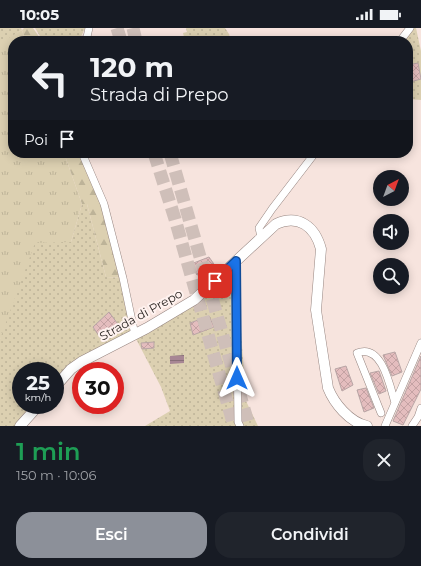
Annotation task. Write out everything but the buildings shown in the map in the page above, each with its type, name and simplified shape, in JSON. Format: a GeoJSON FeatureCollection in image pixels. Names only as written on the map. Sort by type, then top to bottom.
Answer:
{"type":"FeatureCollection","features":[{"type":"Feature","properties":{"kind":"street"},"geometry":{"type":"LineString","coordinates":[[404,36],[410,28]]}},
{"type":"Feature","properties":{"kind":"street"},"geometry":{"type":"LineString","coordinates":[[84,158],[104,204],[123,278],[135,335]]}},
{"type":"Feature","properties":{"kind":"street"},"geometry":{"type":"LineString","coordinates":[[262,237],[259,228],[311,158]]}},
{"type":"Feature","properties":{"kind":"street","name":"Strada di Prepo"},"geometry":{"type":"LineString","coordinates":[[64,377],[71,369],[81,362],[135,335],[194,300],[276,224],[284,220],[293,219],[304,223],[313,232],[319,241],[321,249],[316,310],[328,388],[332,397],[344,411],[360,425],[367,426]]}},
{"type":"Feature","properties":{"kind":"street"},"geometry":{"type":"LineString","coordinates":[[236,261],[238,422],[240,426]]}},
{"type":"Feature","properties":{"kind":"street"},"geometry":{"type":"LineString","coordinates":[[385,426],[421,343]]}},
{"type":"Feature","properties":{"kind":"street"},"geometry":{"type":"LineString","coordinates":[[380,413],[357,352],[362,350],[370,352],[378,358],[388,381],[395,403]]}},
{"type":"Feature","properties":{"kind":"street"},"geometry":{"type":"LineString","coordinates":[[412,426],[418,417],[421,408]]}},
{"type":"Feature","properties":{"kind":"street"},"geometry":{"type":"LineString","coordinates":[[20,426],[31,414]]}},
{"type":"Feature","properties":{"kind":"green space"},"geometry":{"type":"Polygon","coordinates":[[[0,28],[21,28],[22,30],[12,36],[8,36],[8,38],[0,43],[0,28]]]}},
{"type":"Feature","properties":{"kind":"green space"},"geometry":{"type":"Polygon","coordinates":[[[24,28],[33,28],[39,36],[24,36],[22,30],[24,28]]]}},
{"type":"Feature","properties":{"kind":"green space"},"geometry":{"type":"Polygon","coordinates":[[[35,28],[85,28],[81,36],[40,36],[35,28]]]}},
{"type":"Feature","properties":{"kind":"green space"},"geometry":{"type":"Polygon","coordinates":[[[186,28],[225,28],[230,36],[184,36],[183,33],[187,32],[186,28]]]}},
{"type":"Feature","properties":{"kind":"green space"},"geometry":{"type":"Polygon","coordinates":[[[410,28],[416,28],[421,51],[421,100],[413,99],[413,36],[404,36],[410,28]]]}},
{"type":"Feature","properties":{"kind":"green space"},"geometry":{"type":"Polygon","coordinates":[[[22,30],[24,36],[11,36],[22,30]]]}},
{"type":"Feature","properties":{"kind":"green space"},"geometry":{"type":"Polygon","coordinates":[[[8,38],[8,158],[66,158],[82,204],[71,242],[0,339],[0,42],[8,38]]]}},
{"type":"Feature","properties":{"kind":"green space"},"geometry":{"type":"Polygon","coordinates":[[[66,158],[84,158],[104,204],[123,278],[106,277],[87,204],[82,204],[66,158]]]}},
{"type":"Feature","properties":{"kind":"green space"},"geometry":{"type":"Polygon","coordinates":[[[82,204],[87,204],[106,277],[123,278],[135,335],[194,300],[236,261],[246,401],[258,426],[145,426],[170,411],[161,387],[134,335],[81,362],[72,362],[72,371],[64,378],[64,362],[12,362],[12,414],[31,414],[20,426],[0,426],[0,339],[35,243],[71,242],[82,204]]]}},
{"type":"Feature","properties":{"kind":"shaded area"},"geometry":{"type":"Polygon","coordinates":[[[184,355],[184,363],[170,364],[170,356],[184,355]]]}},
{"type":"Feature","properties":{"kind":"tunnel"},"geometry":{"type":"LineString","coordinates":[[117,28],[119,36]]}},
{"type":"Feature","properties":{"kind":"tunnel"},"geometry":{"type":"LineString","coordinates":[[133,28],[135,36]]}},
{"type":"Feature","properties":{"kind":"tunnel"},"geometry":{"type":"LineString","coordinates":[[156,158],[175,219],[234,426]]}},
{"type":"Feature","properties":{"kind":"tunnel"},"geometry":{"type":"LineString","coordinates":[[171,158],[249,426]]}},
{"type":"Feature","properties":{"kind":"route"},"geometry":{"type":"LineString","coordinates":[[215,281],[236,261],[237,378]]}}]}
